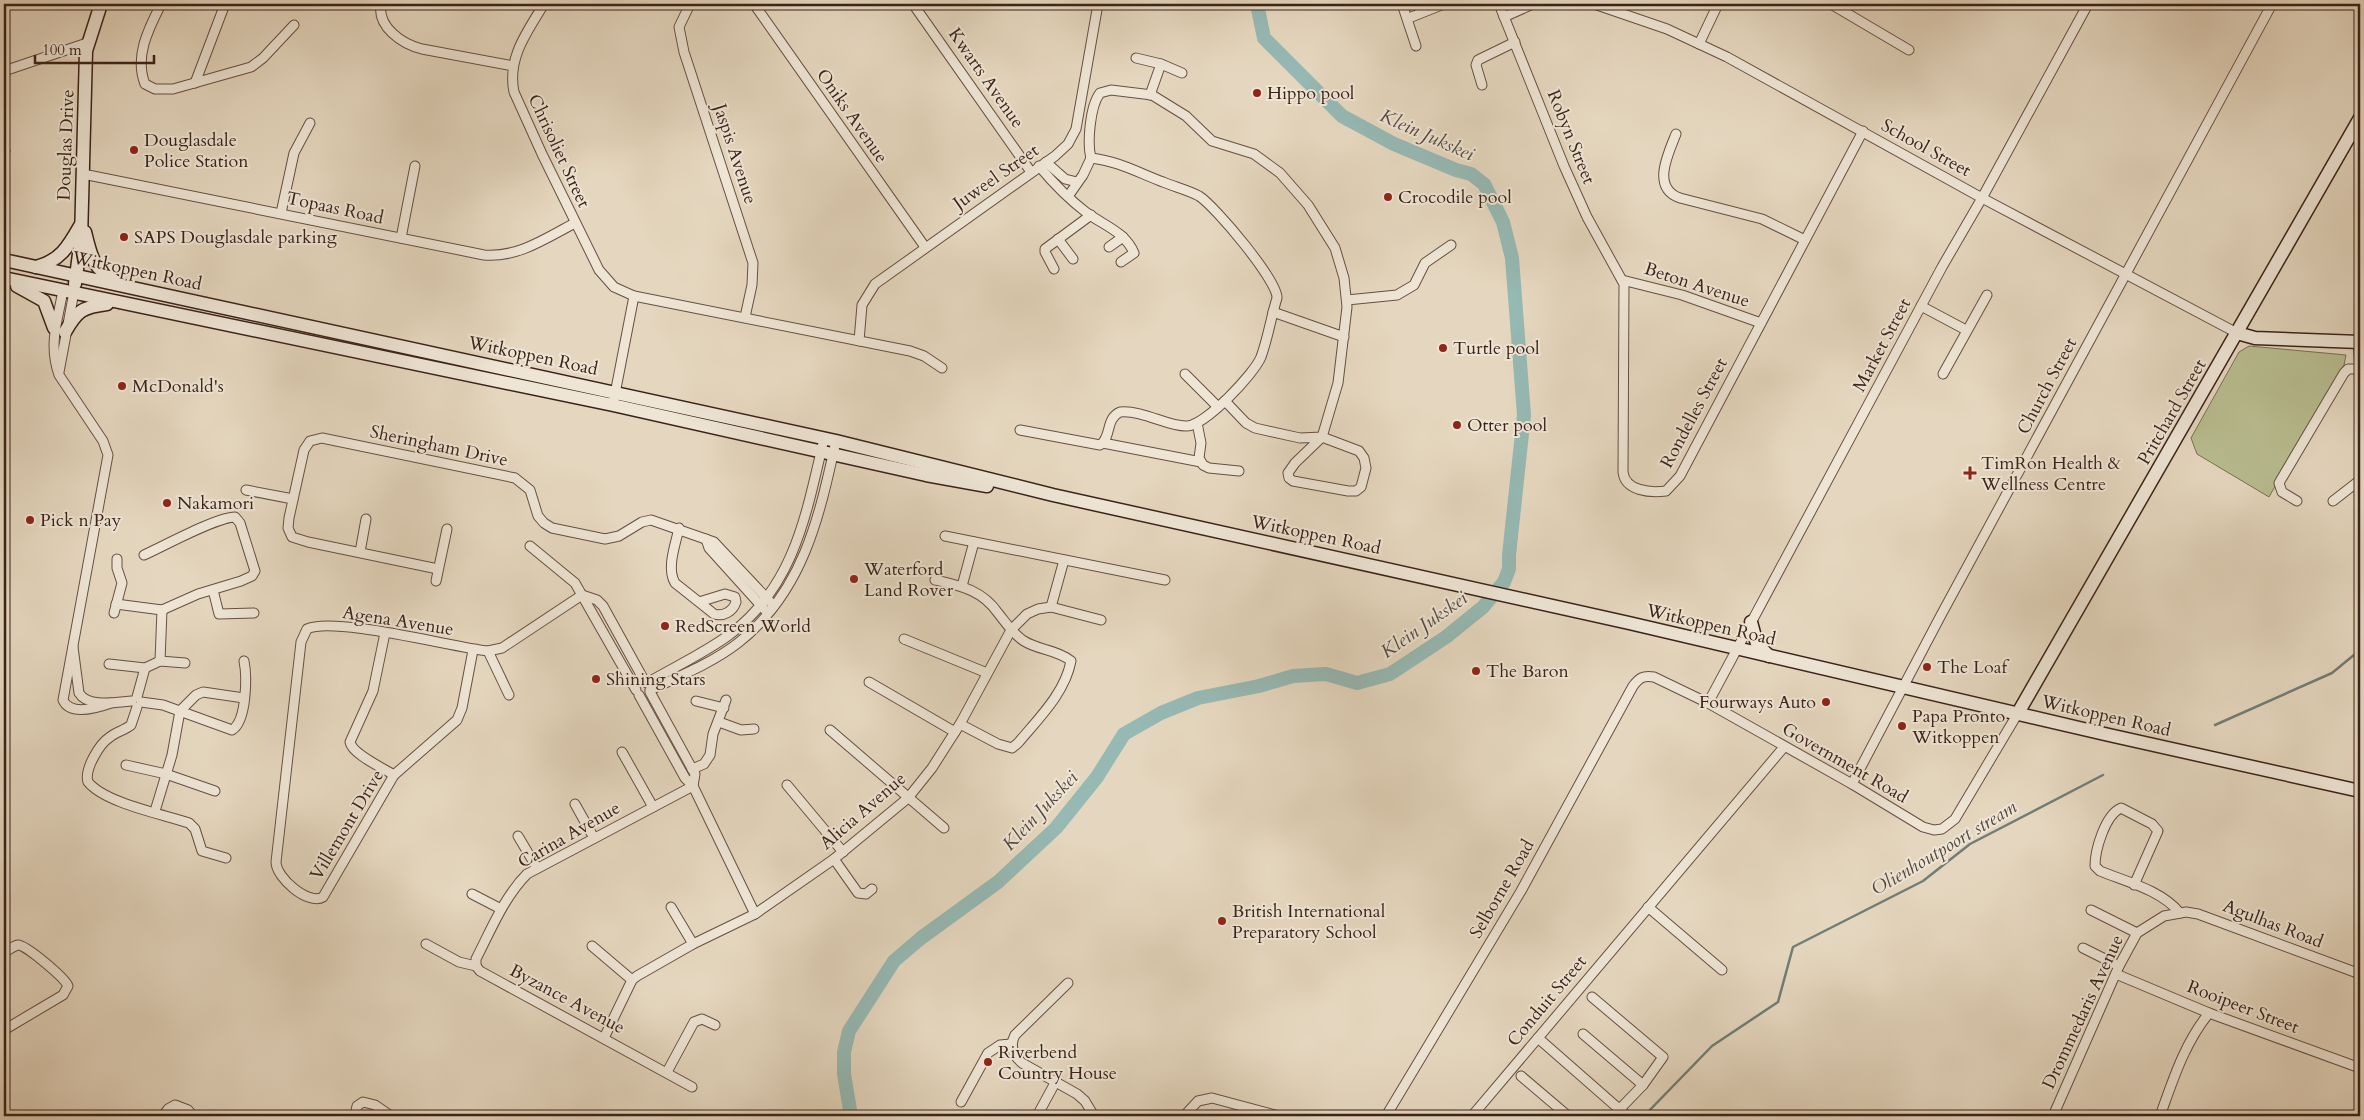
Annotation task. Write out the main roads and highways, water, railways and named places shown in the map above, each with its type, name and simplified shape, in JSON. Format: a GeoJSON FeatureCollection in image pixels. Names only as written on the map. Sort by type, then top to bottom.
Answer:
{"type":"FeatureCollection","features":[{"type":"Feature","properties":{"kind":"main road","name":"Douglas Drive"},"geometry":{"type":"LineString","coordinates":[[69,291],[72,275],[70,253],[81,225],[87,43],[100,4]]}},
{"type":"Feature","properties":{"kind":"main road","name":"Pritchard Street"},"geometry":{"type":"LineString","coordinates":[[2018,712],[2360,118]]}},
{"type":"Feature","properties":{"kind":"main road"},"geometry":{"type":"LineString","coordinates":[[36,267],[47,264],[62,255],[81,225]]}},
{"type":"Feature","properties":{"kind":"main road"},"geometry":{"type":"LineString","coordinates":[[81,225],[94,264],[104,275],[129,288]]}},
{"type":"Feature","properties":{"kind":"main road","name":"Witkoppen Road"},"geometry":{"type":"LineString","coordinates":[[4,260],[828,446],[941,478],[1054,495],[2018,712],[2109,736],[2360,791]]}},
{"type":"Feature","properties":{"kind":"main road"},"geometry":{"type":"LineString","coordinates":[[4,280],[39,297],[47,306],[60,330],[79,311],[90,306],[114,303]]}},
{"type":"Feature","properties":{"kind":"main road","name":"Witkoppen Road"},"geometry":{"type":"LineString","coordinates":[[4,280],[69,291],[114,303],[614,398]]}},
{"type":"Feature","properties":{"kind":"main road"},"geometry":{"type":"LineString","coordinates":[[2237,333],[2255,338],[2359,342]]}},
{"type":"Feature","properties":{"kind":"main road"},"geometry":{"type":"LineString","coordinates":[[1751,622],[1757,644],[1769,656]]}},
{"type":"Feature","properties":{"kind":"waterway","name":"Klein Jukskei"},"geometry":{"type":"LineString","coordinates":[[851,1116],[844,1074],[844,1052],[849,1031],[894,961],[921,938],[998,882],[1056,828],[1097,777],[1124,734],[1161,713],[1198,698],[1259,686],[1293,676],[1326,674],[1357,683],[1390,674],[1446,637],[1483,607],[1504,582],[1509,569],[1524,415],[1512,258],[1503,222],[1484,184],[1471,174],[1456,170],[1394,144],[1342,116],[1264,38],[1257,4]]}},
{"type":"Feature","properties":{"kind":"waterway","name":"Olienhoutpoort stream"},"geometry":{"type":"LineString","coordinates":[[2215,725],[2332,673],[2360,650]]}},
{"type":"Feature","properties":{"kind":"waterway","name":"Olienhoutpoort stream"},"geometry":{"type":"LineString","coordinates":[[1644,1116],[1712,1046],[1778,1002],[1793,947],[1923,881],[1970,844],[2103,775]]}},
{"type":"Feature","properties":{"kind":"place","name":"Hippo pool"},"geometry":{"type":"Point","coordinates":[1257,93]}},
{"type":"Feature","properties":{"kind":"place","name":"Douglasdale Police Station"},"geometry":{"type":"Point","coordinates":[134,150]}},
{"type":"Feature","properties":{"kind":"place","name":"Crocodile pool"},"geometry":{"type":"Point","coordinates":[1388,197]}},
{"type":"Feature","properties":{"kind":"place","name":"SAPS Douglasdale parking"},"geometry":{"type":"Point","coordinates":[124,237]}},
{"type":"Feature","properties":{"kind":"place","name":"Turtle pool"},"geometry":{"type":"Point","coordinates":[1443,348]}},
{"type":"Feature","properties":{"kind":"place","name":"McDonald's"},"geometry":{"type":"Point","coordinates":[122,386]}},
{"type":"Feature","properties":{"kind":"place","name":"Otter pool"},"geometry":{"type":"Point","coordinates":[1457,425]}},
{"type":"Feature","properties":{"kind":"place","name":"TimRon Health & Wellness Centre"},"geometry":{"type":"Point","coordinates":[1970,473]}},
{"type":"Feature","properties":{"kind":"place","name":"Nakamori"},"geometry":{"type":"Point","coordinates":[167,503]}},
{"type":"Feature","properties":{"kind":"place","name":"Pick n Pay"},"geometry":{"type":"Point","coordinates":[30,520]}},
{"type":"Feature","properties":{"kind":"place","name":"Waterford Land Rover"},"geometry":{"type":"Point","coordinates":[854,579]}},
{"type":"Feature","properties":{"kind":"place","name":"RedScreen World"},"geometry":{"type":"Point","coordinates":[665,626]}},
{"type":"Feature","properties":{"kind":"place","name":"The Loaf"},"geometry":{"type":"Point","coordinates":[1927,667]}},
{"type":"Feature","properties":{"kind":"place","name":"The Baron"},"geometry":{"type":"Point","coordinates":[1476,671]}},
{"type":"Feature","properties":{"kind":"place","name":"Shining Stars"},"geometry":{"type":"Point","coordinates":[596,679]}},
{"type":"Feature","properties":{"kind":"place","name":"Fourways Auto"},"geometry":{"type":"Point","coordinates":[1826,702]}},
{"type":"Feature","properties":{"kind":"place","name":"Papa Pronto Witkoppen"},"geometry":{"type":"Point","coordinates":[1902,726]}},
{"type":"Feature","properties":{"kind":"place","name":"British International Preparatory School"},"geometry":{"type":"Point","coordinates":[1222,921]}},
{"type":"Feature","properties":{"kind":"place","name":"Riverbend Country House"},"geometry":{"type":"Point","coordinates":[988,1062]}}]}
